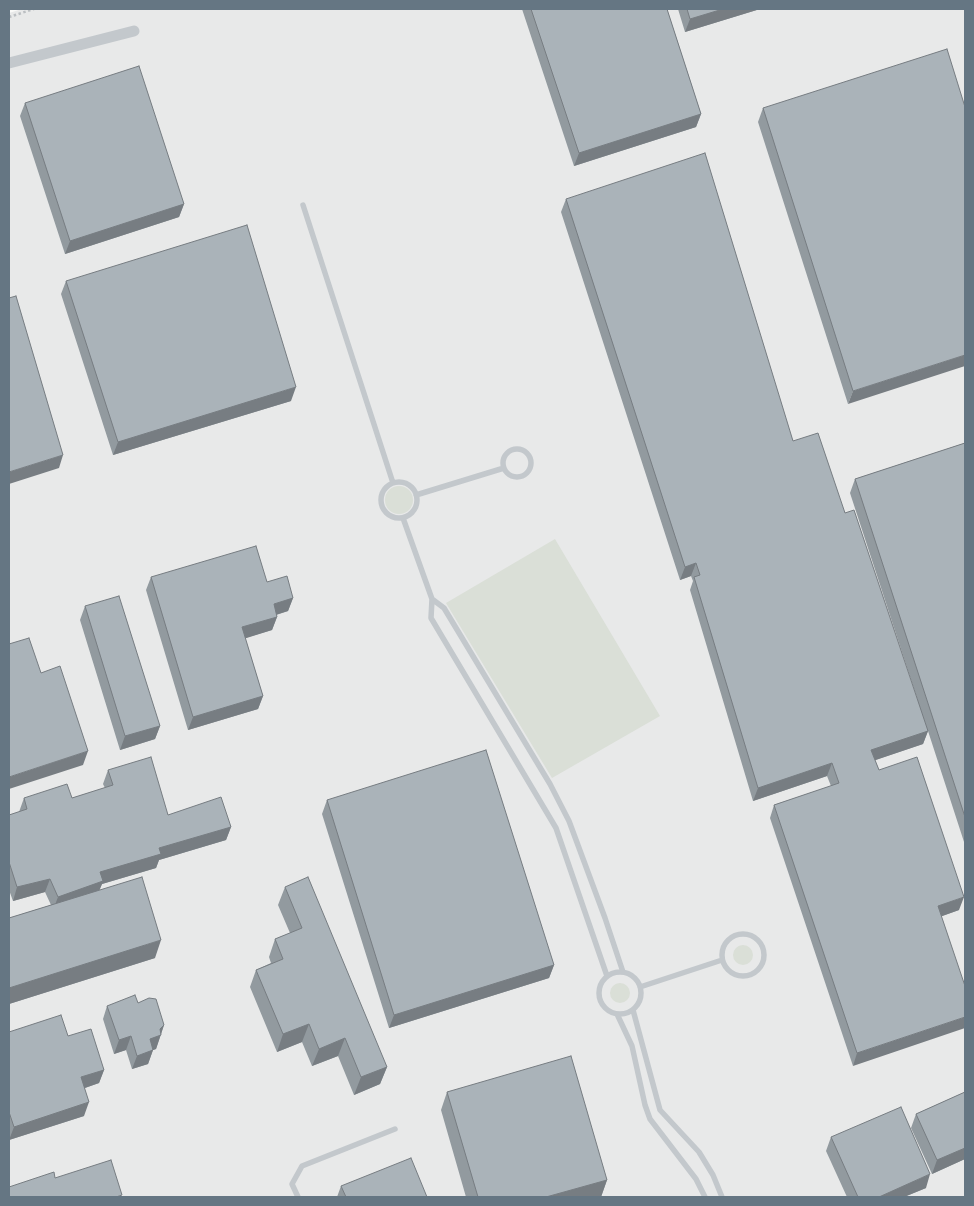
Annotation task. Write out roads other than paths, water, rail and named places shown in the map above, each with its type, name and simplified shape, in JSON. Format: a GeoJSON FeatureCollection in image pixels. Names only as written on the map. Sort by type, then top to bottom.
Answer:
{"type":"FeatureCollection","features":[{"type":"Feature","properties":{"kind":"street"},"geometry":{"type":"LineString","coordinates":[[9,63],[134,31]]}},
{"type":"Feature","properties":{"kind":"lane"},"geometry":{"type":"LineString","coordinates":[[303,205],[393,483]]}},
{"type":"Feature","properties":{"kind":"lane"},"geometry":{"type":"LineString","coordinates":[[513,450],[522,450],[531,460],[527,473],[519,477],[510,475],[504,468],[504,459],[513,450]]}},
{"type":"Feature","properties":{"kind":"lane"},"geometry":{"type":"LineString","coordinates":[[416,495],[504,468]]}},
{"type":"Feature","properties":{"kind":"lane"},"geometry":{"type":"LineString","coordinates":[[393,483],[405,483],[410,486],[416,495],[414,511],[403,518],[391,517],[382,508],[381,496],[388,486],[393,483]]}},
{"type":"Feature","properties":{"kind":"lane"},"geometry":{"type":"LineString","coordinates":[[403,518],[432,599],[431,618],[556,828],[607,976]]}},
{"type":"Feature","properties":{"kind":"lane"},"geometry":{"type":"LineString","coordinates":[[432,599],[444,608],[550,784],[569,821],[623,972]]}},
{"type":"Feature","properties":{"kind":"lane"},"geometry":{"type":"LineString","coordinates":[[737,934],[750,935],[761,943],[763,949],[762,964],[758,969],[745,976],[731,972],[722,960],[723,947],[731,937],[737,934]]}},
{"type":"Feature","properties":{"kind":"lane"},"geometry":{"type":"LineString","coordinates":[[640,987],[722,960]]}},
{"type":"Feature","properties":{"kind":"lane"},"geometry":{"type":"LineString","coordinates":[[623,972],[634,977],[640,987],[640,1000],[633,1010],[617,1014],[610,1012],[601,1002],[599,988],[607,976],[623,972]]}},
{"type":"Feature","properties":{"kind":"lane"},"geometry":{"type":"LineString","coordinates":[[633,1010],[660,1110],[699,1152],[713,1175],[722,1197]]}},
{"type":"Feature","properties":{"kind":"lane"},"geometry":{"type":"LineString","coordinates":[[617,1014],[632,1046],[644,1105],[650,1120],[696,1179],[705,1197]]}},
{"type":"Feature","properties":{"kind":"lane"},"geometry":{"type":"LineString","coordinates":[[298,1197],[292,1184],[302,1166],[395,1129]]}}]}
